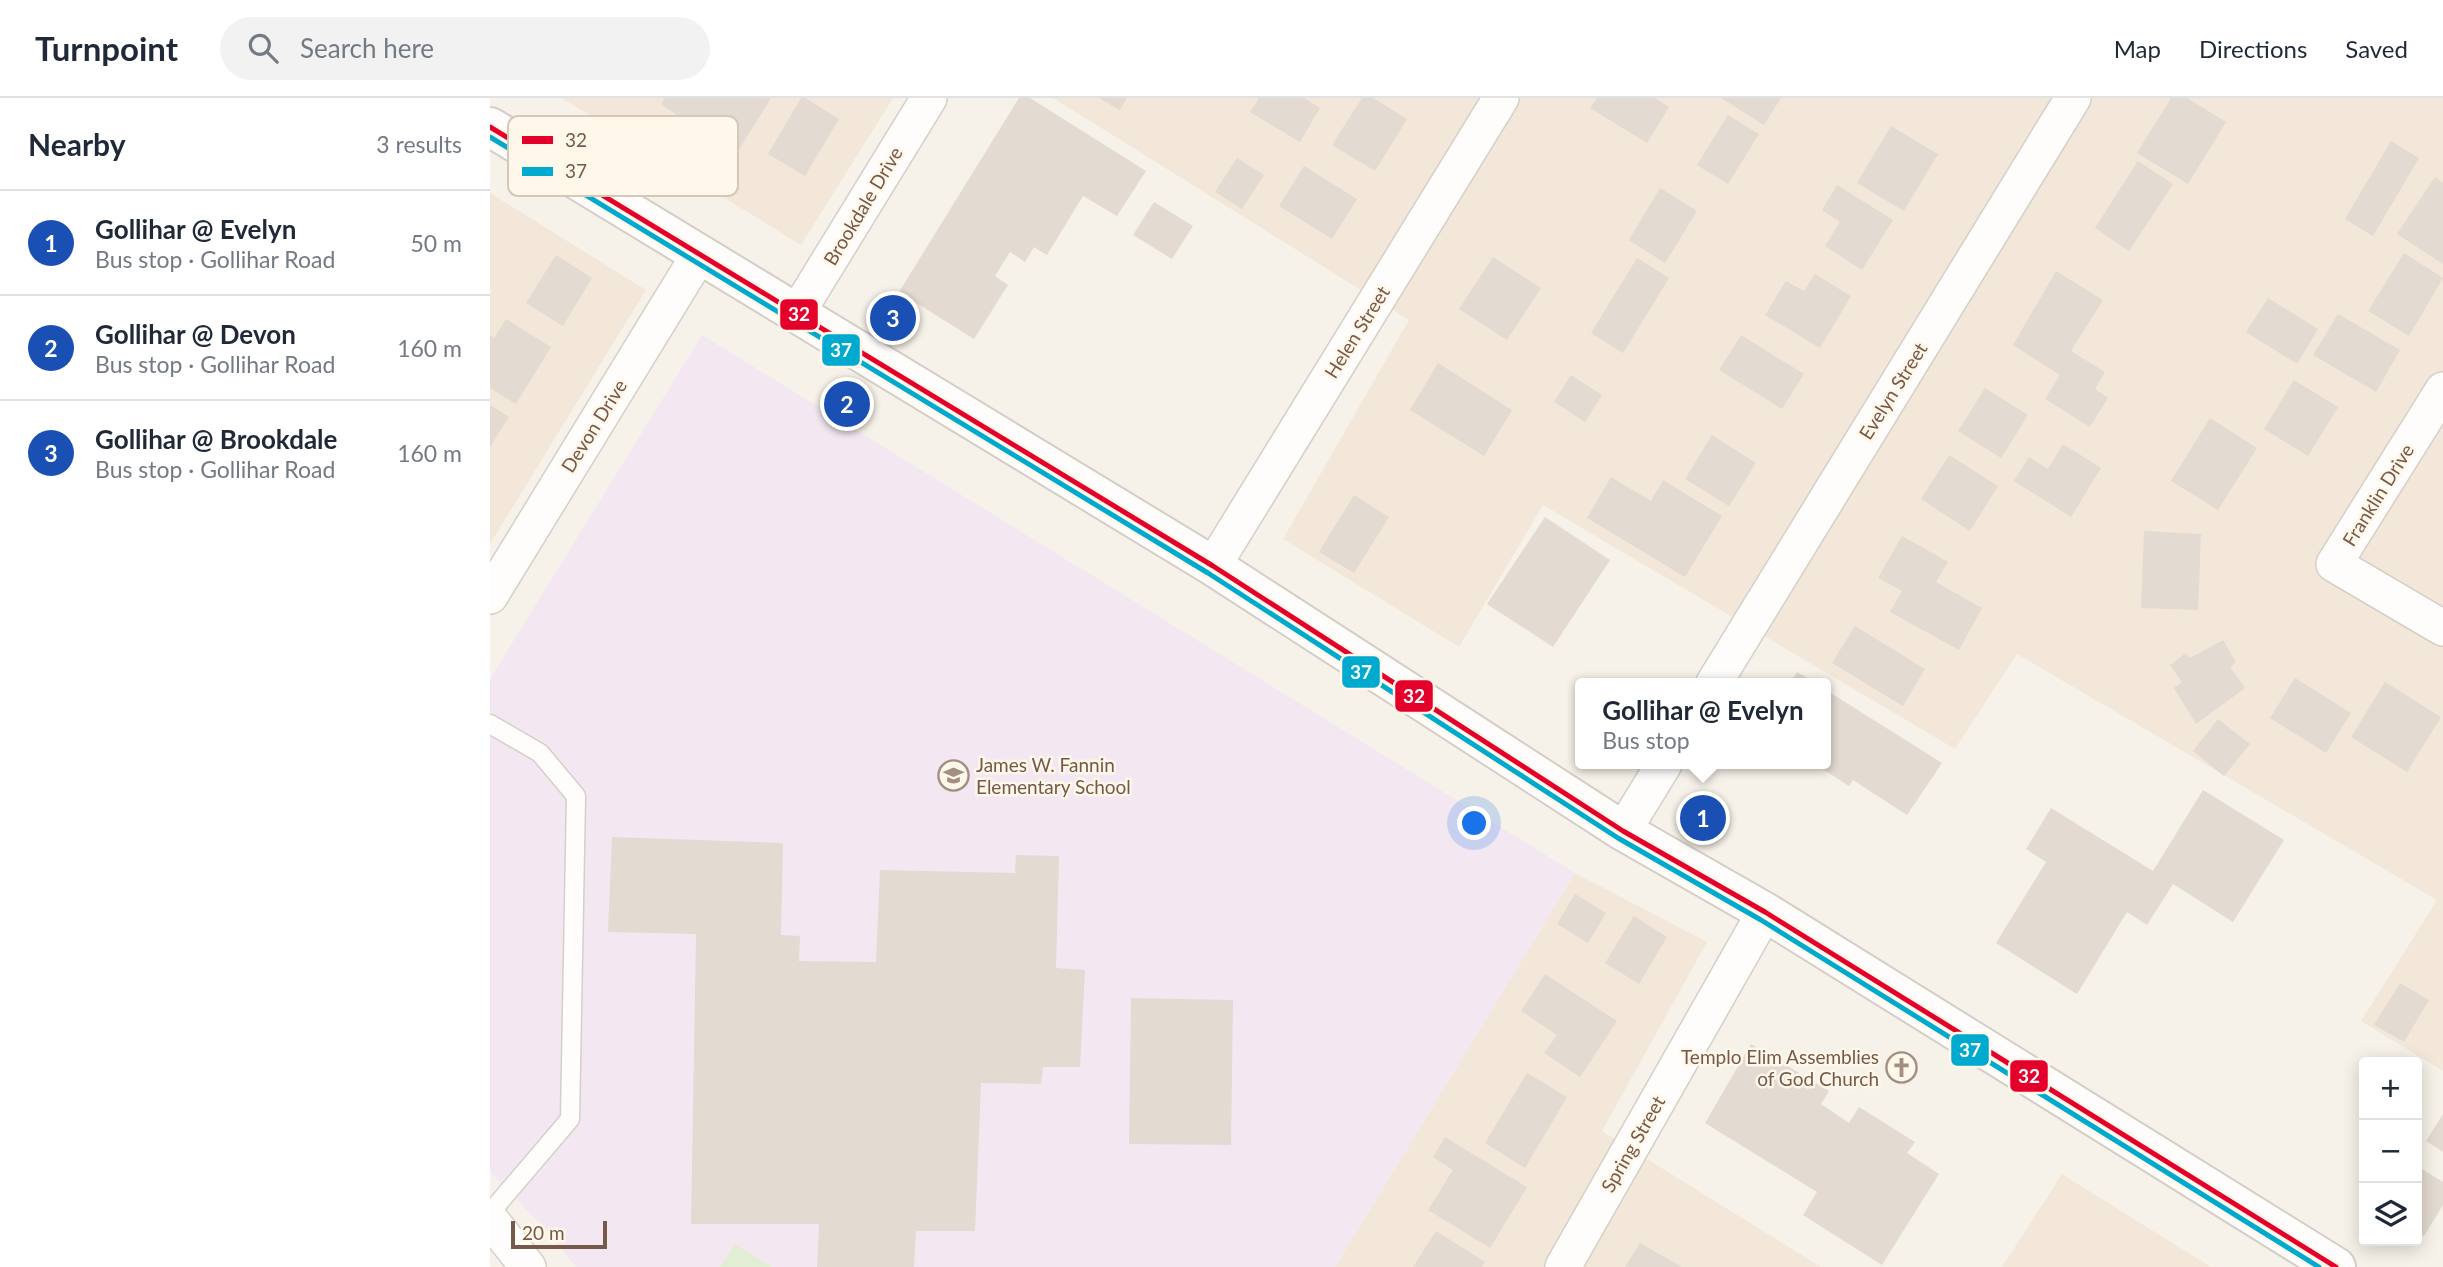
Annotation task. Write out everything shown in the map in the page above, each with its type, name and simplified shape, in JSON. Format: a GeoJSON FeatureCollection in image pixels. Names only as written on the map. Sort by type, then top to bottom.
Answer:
{"type":"FeatureCollection","features":[{"type":"Feature","properties":{"kind":"main road"},"geometry":{"type":"LineString","coordinates":[[490,127],[508,138]]}},
{"type":"Feature","properties":{"kind":"main road"},"geometry":{"type":"LineString","coordinates":[[603,196],[1213,566],[1623,831],[1765,912],[2336,1267]]}},
{"type":"Feature","properties":{"kind":"street","name":"Brookdale Drive"},"geometry":{"type":"LineString","coordinates":[[797,313],[929,98]]}},
{"type":"Feature","properties":{"kind":"street","name":"Helen Street"},"geometry":{"type":"LineString","coordinates":[[1213,566],[1501,98]]}},
{"type":"Feature","properties":{"kind":"street","name":"Evelyn Street"},"geometry":{"type":"LineString","coordinates":[[1717,678],[2073,98]]}},
{"type":"Feature","properties":{"kind":"street","name":"Devon Drive"},"geometry":{"type":"LineString","coordinates":[[490,596],[699,255]]}},
{"type":"Feature","properties":{"kind":"street","name":"Franklin Drive"},"geometry":{"type":"LineString","coordinates":[[2443,390],[2334,564],[2443,628]]}},
{"type":"Feature","properties":{"kind":"street"},"geometry":{"type":"LineString","coordinates":[[1623,831],[1661,769]]}},
{"type":"Feature","properties":{"kind":"street","name":"Spring Street"},"geometry":{"type":"LineString","coordinates":[[1563,1267],[1765,912]]}},
{"type":"Feature","properties":{"kind":"street"},"geometry":{"type":"LineString","coordinates":[[490,1219],[528,1267]]}},
{"type":"Feature","properties":{"kind":"lane"},"geometry":{"type":"LineString","coordinates":[[490,724],[540,753],[576,796],[570,1119],[490,1213]]}},
{"type":"Feature","properties":{"kind":"shaded area"},"geometry":{"type":"Polygon","coordinates":[[[562,98],[893,98],[801,245],[721,196],[738,196],[738,116],[591,116],[562,98]]]}},
{"type":"Feature","properties":{"kind":"shaded area"},"geometry":{"type":"Polygon","coordinates":[[[1053,98],[2443,98],[2443,1071],[2361,1021],[2437,900],[2017,654],[1955,749],[1543,505],[1459,647],[1283,539],[1409,320],[1053,98]]]}},
{"type":"Feature","properties":{"kind":"shaded area"},"geometry":{"type":"Polygon","coordinates":[[[490,193],[646,290],[490,544],[490,193]]]}},
{"type":"Feature","properties":{"kind":"shaded area","name":"James W. Fannin Elementary School"},"geometry":{"type":"Polygon","coordinates":[[[702,335],[1575,873],[1335,1267],[772,1267],[735,1244],[720,1267],[576,1267],[549,1233],[490,1172],[490,679],[702,335]]]}},
{"type":"Feature","properties":{"kind":"shaded area"},"geometry":{"type":"Polygon","coordinates":[[[1575,873],[1707,942],[1602,1131],[1821,1267],[1335,1267],[1575,873]]]}},
{"type":"Feature","properties":{"kind":"shaded area"},"geometry":{"type":"Polygon","coordinates":[[[2062,1174],[2211,1267],[2002,1267],[2062,1174]]]}},
{"type":"Feature","properties":{"kind":"green space"},"geometry":{"type":"Polygon","coordinates":[[[735,1244],[772,1267],[720,1267],[735,1244]]]}},
{"type":"Feature","properties":{"kind":"building"},"geometry":{"type":"Polygon","coordinates":[[[665,98],[771,98],[738,151],[738,116],[679,116],[661,104],[665,98]]]}},
{"type":"Feature","properties":{"kind":"building"},"geometry":{"type":"Polygon","coordinates":[[[801,98],[839,119],[805,176],[768,154],[801,98]]]}},
{"type":"Feature","properties":{"kind":"building"},"geometry":{"type":"Polygon","coordinates":[[[1019,98],[1030,98],[1146,171],[1117,216],[1083,196],[1047,255],[1034,247],[1025,262],[1010,252],[995,276],[1008,285],[974,339],[899,292],[1019,98]]]}},
{"type":"Feature","properties":{"kind":"building"},"geometry":{"type":"Polygon","coordinates":[[[1099,98],[1127,98],[1120,110],[1099,98]]]}},
{"type":"Feature","properties":{"kind":"building"},"geometry":{"type":"Polygon","coordinates":[[[1259,98],[1304,98],[1320,108],[1300,142],[1250,112],[1259,98]]]}},
{"type":"Feature","properties":{"kind":"building"},"geometry":{"type":"Polygon","coordinates":[[[1362,98],[1373,98],[1407,119],[1375,171],[1332,145],[1362,98]]]}},
{"type":"Feature","properties":{"kind":"building"},"geometry":{"type":"Polygon","coordinates":[[[1597,98],[1655,98],[1669,107],[1647,143],[1590,108],[1597,98]]]}},
{"type":"Feature","properties":{"kind":"building"},"geometry":{"type":"Polygon","coordinates":[[[1721,98],[1781,98],[1764,125],[1721,98]]]}},
{"type":"Feature","properties":{"kind":"building"},"geometry":{"type":"Polygon","coordinates":[[[2171,98],[2187,98],[2226,122],[2188,184],[2137,153],[2171,98]]]}},
{"type":"Feature","properties":{"kind":"building"},"geometry":{"type":"Polygon","coordinates":[[[1728,115],[1759,134],[1728,184],[1697,165],[1728,115]]]}},
{"type":"Feature","properties":{"kind":"building"},"geometry":{"type":"Polygon","coordinates":[[[1891,126],[1938,154],[1904,211],[1857,183],[1891,126]]]}},
{"type":"Feature","properties":{"kind":"building"},"geometry":{"type":"Polygon","coordinates":[[[2391,141],[2419,158],[2373,236],[2345,219],[2391,141]]]}},
{"type":"Feature","properties":{"kind":"building"},"geometry":{"type":"Polygon","coordinates":[[[1237,158],[1264,175],[1242,209],[1215,192],[1237,158]]]}},
{"type":"Feature","properties":{"kind":"building"},"geometry":{"type":"Polygon","coordinates":[[[2138,161],[2173,184],[2129,251],[2095,228],[2138,161]]]}},
{"type":"Feature","properties":{"kind":"building"},"geometry":{"type":"Polygon","coordinates":[[[1304,166],[1357,199],[1332,239],[1279,206],[1304,166]]]}},
{"type":"Feature","properties":{"kind":"building"},"geometry":{"type":"Polygon","coordinates":[[[2435,177],[2443,183],[2443,264],[2397,234],[2435,177]]]}},
{"type":"Feature","properties":{"kind":"building"},"geometry":{"type":"Polygon","coordinates":[[[1837,185],[1893,220],[1862,270],[1825,246],[1840,222],[1822,210],[1837,185]]]}},
{"type":"Feature","properties":{"kind":"building"},"geometry":{"type":"Polygon","coordinates":[[[1660,188],[1697,211],[1665,263],[1629,240],[1660,188]]]}},
{"type":"Feature","properties":{"kind":"building"},"geometry":{"type":"Polygon","coordinates":[[[1154,202],[1193,226],[1172,259],[1133,235],[1154,202]]]}},
{"type":"Feature","properties":{"kind":"building"},"geometry":{"type":"Polygon","coordinates":[[[2404,253],[2443,278],[2409,336],[2368,311],[2404,253]]]}},
{"type":"Feature","properties":{"kind":"building"},"geometry":{"type":"Polygon","coordinates":[[[556,255],[592,278],[563,326],[526,303],[556,255]]]}},
{"type":"Feature","properties":{"kind":"building"},"geometry":{"type":"Polygon","coordinates":[[[1493,257],[1541,288],[1507,340],[1459,309],[1493,257]]]}},
{"type":"Feature","properties":{"kind":"building"},"geometry":{"type":"Polygon","coordinates":[[[1637,258],[1669,278],[1623,353],[1591,333],[1637,258]]]}},
{"type":"Feature","properties":{"kind":"building"},"geometry":{"type":"Polygon","coordinates":[[[2056,271],[2103,300],[2071,351],[2105,372],[2095,389],[2108,398],[2090,427],[2045,399],[2060,375],[2013,345],[2056,271]]]}},
{"type":"Feature","properties":{"kind":"building"},"geometry":{"type":"Polygon","coordinates":[[[1815,274],[1851,296],[1820,348],[1765,315],[1786,281],[1804,291],[1815,274]]]}},
{"type":"Feature","properties":{"kind":"building"},"geometry":{"type":"Polygon","coordinates":[[[2268,298],[2318,329],[2297,364],[2246,332],[2268,298]]]}},
{"type":"Feature","properties":{"kind":"building"},"geometry":{"type":"Polygon","coordinates":[[[2338,314],[2400,350],[2376,392],[2313,355],[2338,314]]]}},
{"type":"Feature","properties":{"kind":"building"},"geometry":{"type":"Polygon","coordinates":[[[506,319],[551,347],[516,404],[490,388],[490,335],[494,338],[506,319]]]}},
{"type":"Feature","properties":{"kind":"building"},"geometry":{"type":"Polygon","coordinates":[[[1741,335],[1804,374],[1782,409],[1719,370],[1741,335]]]}},
{"type":"Feature","properties":{"kind":"building"},"geometry":{"type":"Polygon","coordinates":[[[1438,363],[1512,410],[1484,456],[1410,410],[1438,363]]]}},
{"type":"Feature","properties":{"kind":"building"},"geometry":{"type":"Polygon","coordinates":[[[1571,375],[1602,395],[1585,422],[1554,402],[1571,375]]]}},
{"type":"Feature","properties":{"kind":"building"},"geometry":{"type":"Polygon","coordinates":[[[2294,380],[2338,407],[2308,456],[2264,429],[2294,380]]]}},
{"type":"Feature","properties":{"kind":"building"},"geometry":{"type":"Polygon","coordinates":[[[1985,388],[2028,415],[2001,458],[1958,431],[1985,388]]]}},
{"type":"Feature","properties":{"kind":"building"},"geometry":{"type":"Polygon","coordinates":[[[490,405],[509,417],[490,447],[490,405]]]}},
{"type":"Feature","properties":{"kind":"building"},"geometry":{"type":"Polygon","coordinates":[[[2210,418],[2257,448],[2218,510],[2171,481],[2210,418]]]}},
{"type":"Feature","properties":{"kind":"building"},"geometry":{"type":"Polygon","coordinates":[[[1712,435],[1756,463],[1729,506],[1685,479],[1712,435]]]}},
{"type":"Feature","properties":{"kind":"building"},"geometry":{"type":"Polygon","coordinates":[[[2063,444],[2101,468],[2071,517],[2014,481],[2029,457],[2048,469],[2063,444]]]}},
{"type":"Feature","properties":{"kind":"building"},"geometry":{"type":"Polygon","coordinates":[[[1949,455],[1998,486],[1970,531],[1921,499],[1949,455]]]}},
{"type":"Feature","properties":{"kind":"building"},"geometry":{"type":"Polygon","coordinates":[[[1611,477],[1651,501],[1663,480],[1722,516],[1685,577],[1587,518],[1611,477]]]}},
{"type":"Feature","properties":{"kind":"building"},"geometry":{"type":"Polygon","coordinates":[[[1354,495],[1389,517],[1354,573],[1319,552],[1354,495]]]}},
{"type":"Feature","properties":{"kind":"building"},"geometry":{"type":"Polygon","coordinates":[[[1545,517],[1610,560],[1553,647],[1487,604],[1545,517]]]}},
{"type":"Feature","properties":{"kind":"building"},"geometry":{"type":"Polygon","coordinates":[[[2144,531],[2201,534],[2198,610],[2141,608],[2144,531]]]}},
{"type":"Feature","properties":{"kind":"building"},"geometry":{"type":"Polygon","coordinates":[[[1902,536],[1948,562],[1936,582],[1982,608],[1959,650],[1890,612],[1902,591],[1878,578],[1902,536]]]}},
{"type":"Feature","properties":{"kind":"building"},"geometry":{"type":"Polygon","coordinates":[[[1855,626],[1925,669],[1903,706],[1832,663],[1855,626]]]}},
{"type":"Feature","properties":{"kind":"building"},"geometry":{"type":"Polygon","coordinates":[[[2223,640],[2236,662],[2230,667],[2245,688],[2196,724],[2174,688],[2182,682],[2170,665],[2186,653],[2190,658],[2223,640]]]}},
{"type":"Feature","properties":{"kind":"building"},"geometry":{"type":"Polygon","coordinates":[[[1797,672],[1807,678],[1793,678],[1797,672]]]}},
{"type":"Feature","properties":{"kind":"building"},"geometry":{"type":"Polygon","coordinates":[[[2295,678],[2351,713],[2326,753],[2270,718],[2295,678]]]}},
{"type":"Feature","properties":{"kind":"building"},"geometry":{"type":"Polygon","coordinates":[[[2385,682],[2441,717],[2407,772],[2351,737],[2385,682]]]}},
{"type":"Feature","properties":{"kind":"building"},"geometry":{"type":"Polygon","coordinates":[[[1831,693],[1942,763],[1907,815],[1853,780],[1849,786],[1823,769],[1831,769],[1831,693]]]}},
{"type":"Feature","properties":{"kind":"building"},"geometry":{"type":"Polygon","coordinates":[[[2218,719],[2250,744],[2224,776],[2193,751],[2218,719]]]}},
{"type":"Feature","properties":{"kind":"building"},"geometry":{"type":"Polygon","coordinates":[[[2203,790],[2284,840],[2233,922],[2173,884],[2147,925],[2127,912],[2077,994],[1996,943],[2046,862],[2026,849],[2051,808],[2153,871],[2203,790]]]}},
{"type":"Feature","properties":{"kind":"building"},"geometry":{"type":"Polygon","coordinates":[[[612,837],[783,843],[781,935],[800,936],[799,961],[876,962],[880,870],[1015,873],[1016,855],[1059,856],[1056,968],[1085,970],[1080,1067],[1043,1067],[1041,1084],[981,1083],[975,1231],[916,1231],[914,1267],[817,1267],[819,1224],[691,1224],[696,934],[608,932],[612,837]]]}},
{"type":"Feature","properties":{"kind":"building"},"geometry":{"type":"Polygon","coordinates":[[[1575,894],[1606,913],[1588,943],[1557,924],[1575,894]]]}},
{"type":"Feature","properties":{"kind":"building"},"geometry":{"type":"Polygon","coordinates":[[[1634,916],[1667,937],[1639,984],[1605,963],[1634,916]]]}},
{"type":"Feature","properties":{"kind":"building"},"geometry":{"type":"Polygon","coordinates":[[[1545,974],[1617,1021],[1580,1077],[1544,1053],[1557,1035],[1521,1011],[1545,974]]]}},
{"type":"Feature","properties":{"kind":"building"},"geometry":{"type":"Polygon","coordinates":[[[2400,983],[2429,1000],[2404,1042],[2374,1025],[2400,983]]]}},
{"type":"Feature","properties":{"kind":"building"},"geometry":{"type":"Polygon","coordinates":[[[1131,998],[1233,1000],[1231,1145],[1129,1144],[1131,998]]]}},
{"type":"Feature","properties":{"kind":"building"},"geometry":{"type":"Polygon","coordinates":[[[1751,1044],[1829,1091],[1821,1104],[1849,1123],[1859,1107],[1915,1142],[1907,1153],[1939,1174],[1882,1265],[1803,1215],[1817,1192],[1705,1123],[1751,1044]]]}},
{"type":"Feature","properties":{"kind":"building"},"geometry":{"type":"Polygon","coordinates":[[[1527,1073],[1567,1097],[1525,1168],[1485,1143],[1527,1073]]]}},
{"type":"Feature","properties":{"kind":"building"},"geometry":{"type":"Polygon","coordinates":[[[2443,1114],[2443,1152],[2426,1141],[2443,1114]]]}},
{"type":"Feature","properties":{"kind":"building"},"geometry":{"type":"Polygon","coordinates":[[[1445,1137],[1527,1187],[1490,1248],[1428,1210],[1453,1170],[1433,1157],[1445,1137]]]}},
{"type":"Feature","properties":{"kind":"building"},"geometry":{"type":"Polygon","coordinates":[[[2422,1169],[2443,1182],[2443,1205],[2424,1236],[2422,1169]]]}},
{"type":"Feature","properties":{"kind":"building"},"geometry":{"type":"Polygon","coordinates":[[[1436,1231],[1485,1262],[1482,1267],[1413,1267],[1436,1231]]]}},
{"type":"Feature","properties":{"kind":"building"},"geometry":{"type":"Polygon","coordinates":[[[1640,1243],[1682,1267],[1625,1267],[1640,1243]]]}},
{"type":"Feature","properties":{"kind":"transit line","name":"32"},"geometry":{"type":"LineString","coordinates":[[490,127],[508,138]]}},
{"type":"Feature","properties":{"kind":"transit line","name":"37"},"geometry":{"type":"LineString","coordinates":[[490,137],[508,148]]}},
{"type":"Feature","properties":{"kind":"transit line","name":"37"},"geometry":{"type":"LineString","coordinates":[[587,196],[1208,573],[1618,838],[1761,920],[2319,1267]]}},
{"type":"Feature","properties":{"kind":"transit line","name":"32"},"geometry":{"type":"LineString","coordinates":[[604,196],[1213,566],[1623,831],[1765,912],[2336,1267]]}},
{"type":"Feature","properties":{"kind":"place","name":"Gollihar @ Brookdale"},"geometry":{"type":"Point","coordinates":[893,318]}},
{"type":"Feature","properties":{"kind":"place","name":"Gollihar @ Devon"},"geometry":{"type":"Point","coordinates":[847,404]}},
{"type":"Feature","properties":{"kind":"place","name":"James W. Fannin Elementary School"},"geometry":{"type":"Point","coordinates":[953,776]}},
{"type":"Feature","properties":{"kind":"place","name":"Gollihar @ Evelyn"},"geometry":{"type":"Point","coordinates":[1703,818]}},
{"type":"Feature","properties":{"kind":"place","name":"Templo Elim Assemblies of God Church"},"geometry":{"type":"Point","coordinates":[1902,1068]}}]}
